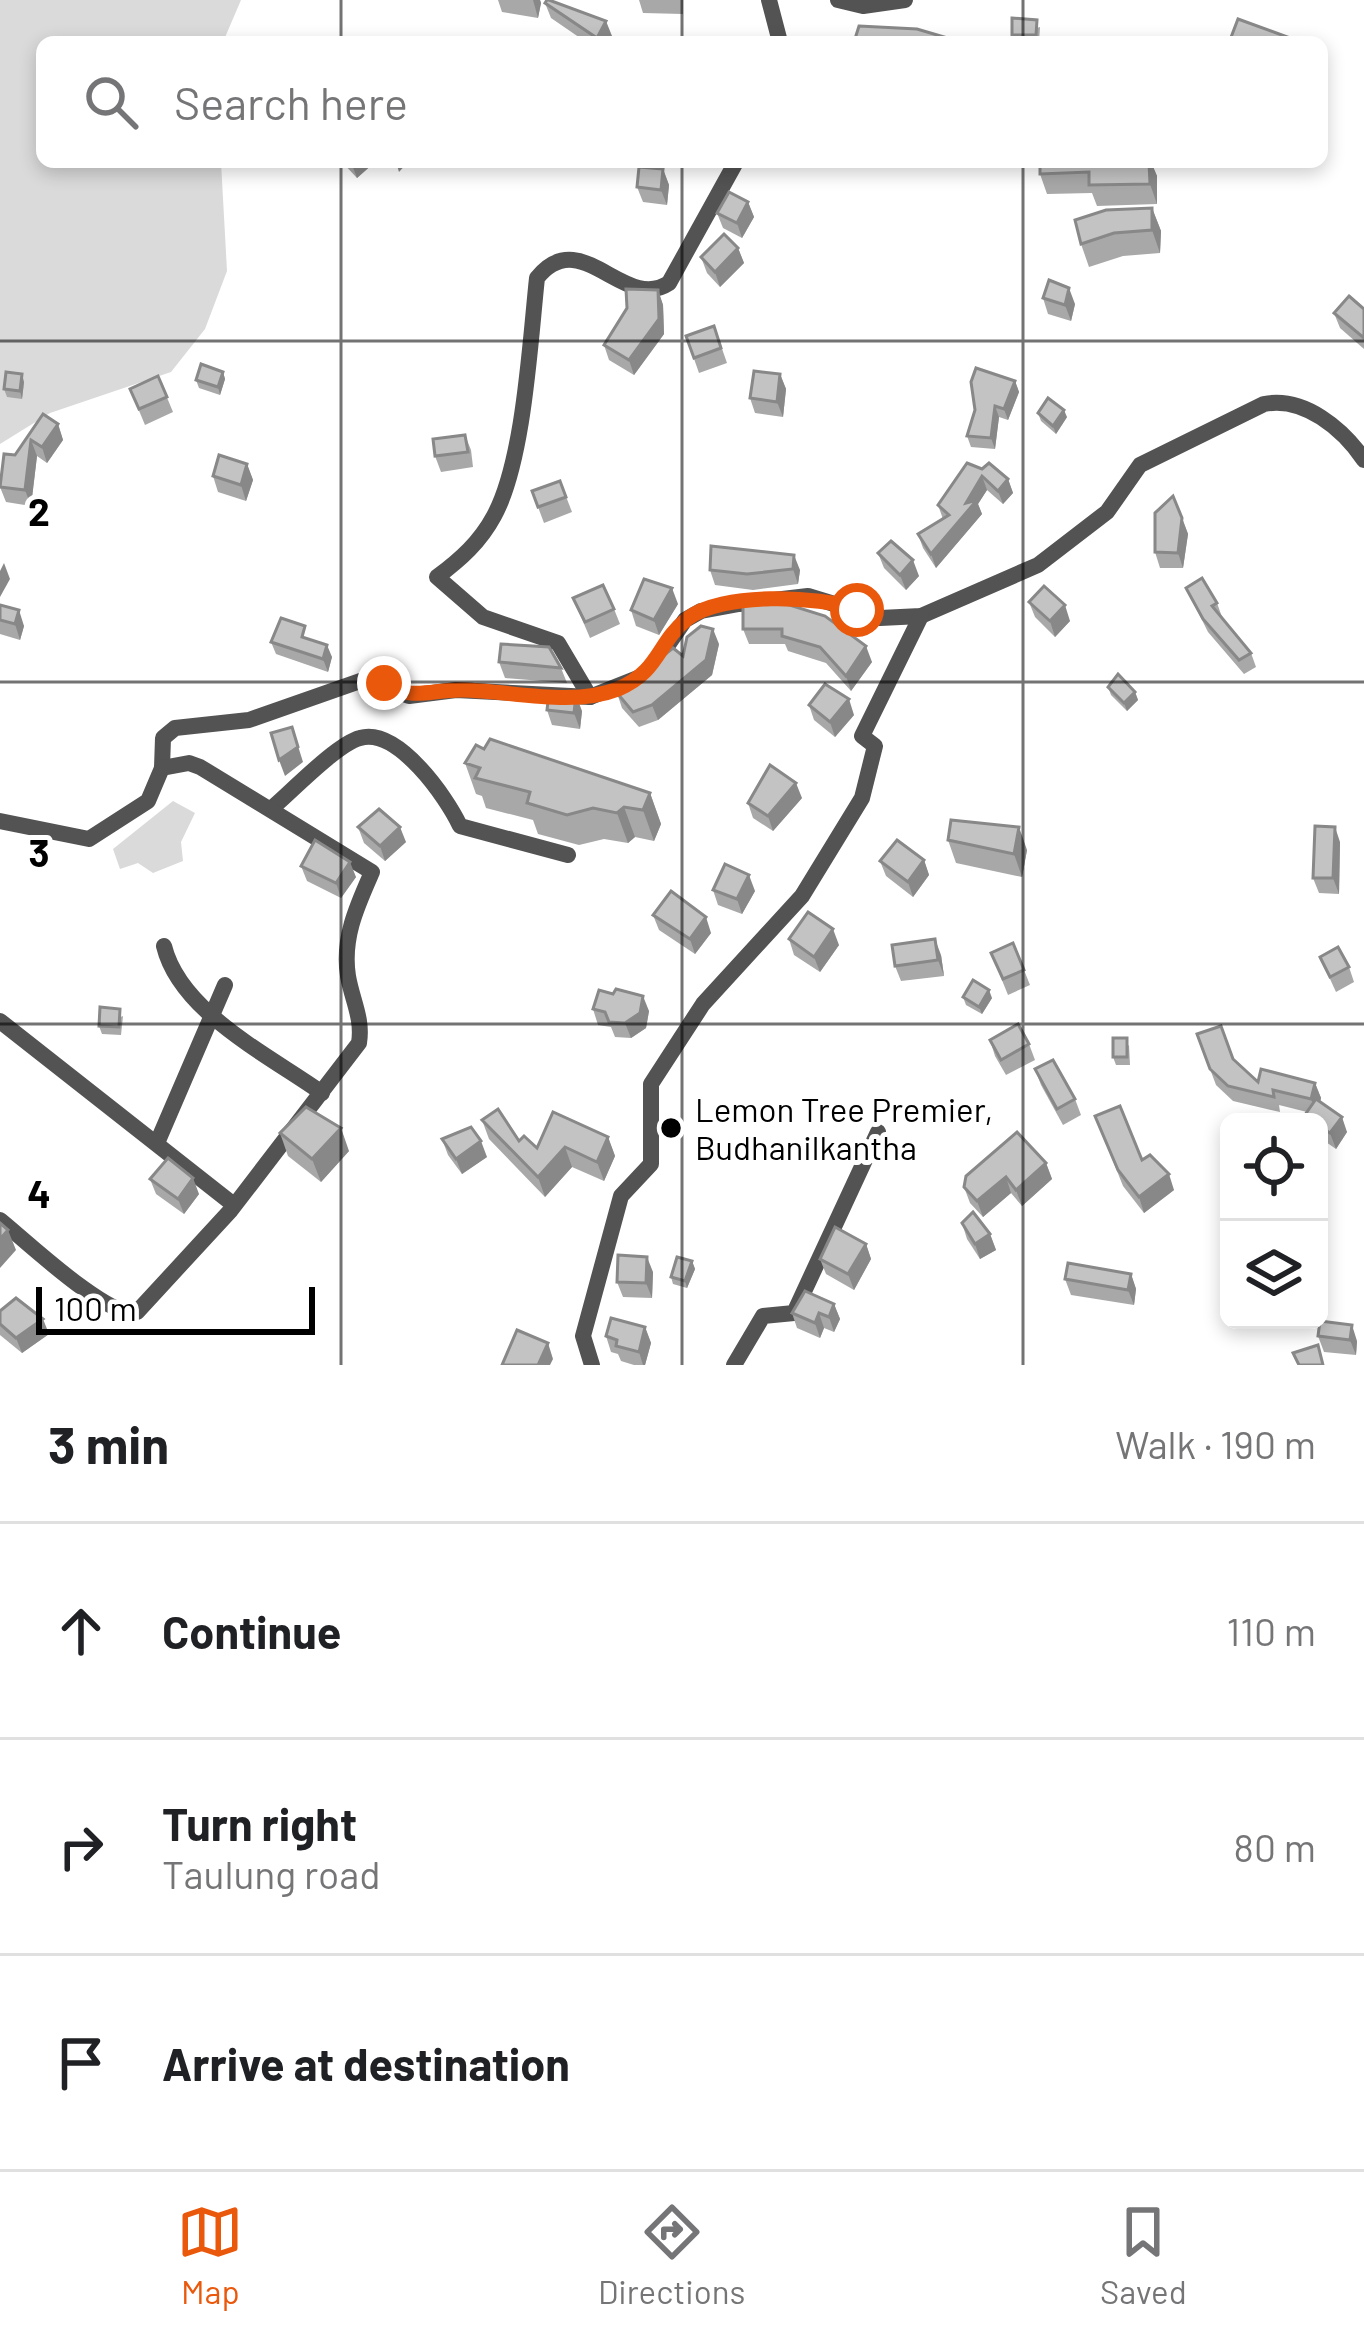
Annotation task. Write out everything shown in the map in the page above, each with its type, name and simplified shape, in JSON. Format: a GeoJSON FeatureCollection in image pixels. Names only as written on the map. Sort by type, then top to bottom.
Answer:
{"type":"FeatureCollection","features":[{"type":"Feature","properties":{"kind":"street"},"geometry":{"type":"LineString","coordinates":[[769,0],[778,36]]}},
{"type":"Feature","properties":{"kind":"street"},"geometry":{"type":"LineString","coordinates":[[838,0],[863,6],[904,0]]}},
{"type":"Feature","properties":{"kind":"street"},"geometry":{"type":"LineString","coordinates":[[590,697],[558,644],[483,616],[437,577],[474,547],[496,513],[525,383],[537,278],[547,265],[563,259],[587,261],[639,291],[658,291],[669,284],[733,168]]}},
{"type":"Feature","properties":{"kind":"street"},"geometry":{"type":"LineString","coordinates":[[0,821],[89,839],[148,800],[162,768],[163,738],[175,728],[249,720],[363,680],[409,696],[456,690],[590,697],[648,674],[685,620],[701,611],[808,596],[880,618],[921,616],[1038,566],[1107,512],[1140,465],[1264,404],[1282,400],[1298,406],[1347,434],[1364,460]]}},
{"type":"Feature","properties":{"kind":"street"},"geometry":{"type":"LineString","coordinates":[[592,1365],[583,1336],[621,1196],[651,1164],[651,1084],[703,1004],[802,896],[862,798],[869,741],[921,616]]}},
{"type":"Feature","properties":{"kind":"street"},"geometry":{"type":"LineString","coordinates":[[272,808],[355,740],[374,738],[425,769],[460,826],[568,855]]}},
{"type":"Feature","properties":{"kind":"street"},"geometry":{"type":"LineString","coordinates":[[0,1220],[91,1293],[128,1316],[235,1205],[359,1043],[362,1026],[348,977],[348,935],[372,872],[272,808],[189,763],[162,768]]}},
{"type":"Feature","properties":{"kind":"street"},"geometry":{"type":"LineString","coordinates":[[164,946],[170,970],[213,1015],[322,1093]]}},
{"type":"Feature","properties":{"kind":"street"},"geometry":{"type":"LineString","coordinates":[[158,1143],[225,986]]}},
{"type":"Feature","properties":{"kind":"street"},"geometry":{"type":"LineString","coordinates":[[0,1021],[235,1205]]}},
{"type":"Feature","properties":{"kind":"street"},"geometry":{"type":"LineString","coordinates":[[734,1365],[763,1316],[794,1313],[878,1132]]}},
{"type":"Feature","properties":{"kind":"shaded area"},"geometry":{"type":"Polygon","coordinates":[[[0,0],[241,0],[226,36],[36,36],[36,168],[221,168],[227,271],[205,329],[171,372],[50,413],[0,444],[0,0]]]}},
{"type":"Feature","properties":{"kind":"shaded area"},"geometry":{"type":"Polygon","coordinates":[[[173,801],[195,813],[181,842],[183,861],[153,873],[138,863],[120,869],[113,849],[173,801]]]}},
{"type":"Feature","properties":{"kind":"building"},"geometry":{"type":"Polygon","coordinates":[[[547,0],[606,21],[594,36],[547,0]]]}},
{"type":"Feature","properties":{"kind":"building"},"geometry":{"type":"Polygon","coordinates":[[[1012,18],[1037,20],[1036,35],[1012,35],[1012,18]]]}},
{"type":"Feature","properties":{"kind":"building"},"geometry":{"type":"Polygon","coordinates":[[[1238,19],[1285,36],[1232,36],[1238,19]]]}},
{"type":"Feature","properties":{"kind":"building"},"geometry":{"type":"Polygon","coordinates":[[[859,26],[917,29],[941,36],[856,36],[859,26]]]}},
{"type":"Feature","properties":{"kind":"building"},"geometry":{"type":"Polygon","coordinates":[[[639,168],[663,169],[661,190],[637,187],[639,168]]]}},
{"type":"Feature","properties":{"kind":"building"},"geometry":{"type":"Polygon","coordinates":[[[1040,168],[1149,168],[1150,184],[1089,185],[1089,172],[1040,174],[1040,168]]]}},
{"type":"Feature","properties":{"kind":"building"},"geometry":{"type":"Polygon","coordinates":[[[729,192],[748,202],[737,223],[717,213],[729,192]]]}},
{"type":"Feature","properties":{"kind":"building"},"geometry":{"type":"Polygon","coordinates":[[[1152,208],[1152,230],[1114,233],[1081,244],[1075,220],[1106,210],[1152,208]]]}},
{"type":"Feature","properties":{"kind":"building"},"geometry":{"type":"Polygon","coordinates":[[[724,234],[738,248],[715,272],[701,257],[724,234]]]}},
{"type":"Feature","properties":{"kind":"building"},"geometry":{"type":"Polygon","coordinates":[[[1049,280],[1069,288],[1065,305],[1043,298],[1049,280]]]}},
{"type":"Feature","properties":{"kind":"building"},"geometry":{"type":"Polygon","coordinates":[[[626,289],[658,290],[659,319],[629,360],[604,345],[627,308],[626,289]]]}},
{"type":"Feature","properties":{"kind":"building"},"geometry":{"type":"Polygon","coordinates":[[[1349,296],[1364,309],[1364,338],[1334,313],[1349,296]]]}},
{"type":"Feature","properties":{"kind":"building"},"geometry":{"type":"Polygon","coordinates":[[[714,326],[721,348],[694,358],[686,336],[714,326]]]}},
{"type":"Feature","properties":{"kind":"building"},"geometry":{"type":"Polygon","coordinates":[[[201,364],[223,372],[218,387],[196,380],[201,364]]]}},
{"type":"Feature","properties":{"kind":"building"},"geometry":{"type":"Polygon","coordinates":[[[976,368],[1015,381],[1004,409],[995,406],[991,438],[967,436],[975,410],[971,382],[976,368]]]}},
{"type":"Feature","properties":{"kind":"building"},"geometry":{"type":"Polygon","coordinates":[[[754,371],[780,374],[777,402],[750,398],[754,371]]]}},
{"type":"Feature","properties":{"kind":"building"},"geometry":{"type":"Polygon","coordinates":[[[6,372],[22,374],[20,391],[4,389],[6,372]]]}},
{"type":"Feature","properties":{"kind":"building"},"geometry":{"type":"Polygon","coordinates":[[[158,376],[167,397],[139,409],[130,389],[158,376]]]}},
{"type":"Feature","properties":{"kind":"building"},"geometry":{"type":"Polygon","coordinates":[[[1048,398],[1064,410],[1053,426],[1038,413],[1048,398]]]}},
{"type":"Feature","properties":{"kind":"building"},"geometry":{"type":"Polygon","coordinates":[[[43,414],[58,424],[42,447],[31,440],[25,490],[0,487],[4,454],[15,455],[43,414]]]}},
{"type":"Feature","properties":{"kind":"building"},"geometry":{"type":"Polygon","coordinates":[[[465,435],[468,452],[435,456],[433,439],[465,435]]]}},
{"type":"Feature","properties":{"kind":"building"},"geometry":{"type":"Polygon","coordinates":[[[219,455],[247,464],[241,485],[213,476],[219,455]]]}},
{"type":"Feature","properties":{"kind":"building"},"geometry":{"type":"Polygon","coordinates":[[[967,463],[982,469],[989,463],[1008,479],[998,491],[982,476],[966,503],[977,500],[931,554],[918,534],[949,515],[938,505],[967,463]]]}},
{"type":"Feature","properties":{"kind":"building"},"geometry":{"type":"Polygon","coordinates":[[[560,481],[566,497],[538,507],[532,491],[560,481]]]}},
{"type":"Feature","properties":{"kind":"building"},"geometry":{"type":"Polygon","coordinates":[[[1173,496],[1182,518],[1178,553],[1155,552],[1155,513],[1173,496]]]}},
{"type":"Feature","properties":{"kind":"building"},"geometry":{"type":"Polygon","coordinates":[[[891,541],[913,560],[900,575],[878,553],[891,541]]]}},
{"type":"Feature","properties":{"kind":"building"},"geometry":{"type":"Polygon","coordinates":[[[711,546],[794,555],[793,569],[747,574],[710,570],[711,546]]]}},
{"type":"Feature","properties":{"kind":"building"},"geometry":{"type":"Polygon","coordinates":[[[1202,578],[1217,603],[1212,606],[1251,653],[1239,660],[1203,619],[1186,588],[1202,578]]]}},
{"type":"Feature","properties":{"kind":"building"},"geometry":{"type":"Polygon","coordinates":[[[644,579],[672,588],[654,620],[631,610],[644,579]]]}},
{"type":"Feature","properties":{"kind":"building"},"geometry":{"type":"Polygon","coordinates":[[[603,585],[614,609],[585,622],[573,598],[603,585]]]}},
{"type":"Feature","properties":{"kind":"building"},"geometry":{"type":"Polygon","coordinates":[[[1044,586],[1065,605],[1050,621],[1029,602],[1044,586]]]}},
{"type":"Feature","properties":{"kind":"building"},"geometry":{"type":"Polygon","coordinates":[[[767,598],[825,616],[866,646],[846,676],[820,647],[782,636],[782,629],[743,629],[743,600],[767,598]]]}},
{"type":"Feature","properties":{"kind":"building"},"geometry":{"type":"Polygon","coordinates":[[[0,605],[19,610],[15,624],[0,620],[0,605]]]}},
{"type":"Feature","properties":{"kind":"building"},"geometry":{"type":"Polygon","coordinates":[[[281,618],[305,626],[302,637],[327,645],[323,659],[271,642],[281,618]]]}},
{"type":"Feature","properties":{"kind":"building"},"geometry":{"type":"Polygon","coordinates":[[[701,626],[713,629],[706,660],[652,705],[633,712],[617,693],[673,648],[683,656],[687,637],[701,626]]]}},
{"type":"Feature","properties":{"kind":"building"},"geometry":{"type":"Polygon","coordinates":[[[501,644],[549,647],[561,668],[499,662],[501,644]]]}},
{"type":"Feature","properties":{"kind":"building"},"geometry":{"type":"Polygon","coordinates":[[[1118,674],[1135,692],[1124,703],[1108,687],[1118,674]]]}},
{"type":"Feature","properties":{"kind":"building"},"geometry":{"type":"Polygon","coordinates":[[[825,684],[849,699],[830,722],[809,705],[825,684]]]}},
{"type":"Feature","properties":{"kind":"building"},"geometry":{"type":"Polygon","coordinates":[[[549,693],[576,695],[574,713],[547,710],[549,693]]]}},
{"type":"Feature","properties":{"kind":"building"},"geometry":{"type":"Polygon","coordinates":[[[292,727],[298,747],[279,760],[271,733],[292,727]]]}},
{"type":"Feature","properties":{"kind":"building"},"geometry":{"type":"Polygon","coordinates":[[[490,739],[650,793],[643,810],[624,807],[617,813],[593,808],[567,815],[527,803],[530,792],[475,778],[480,768],[465,763],[476,745],[484,749],[490,739]]]}},
{"type":"Feature","properties":{"kind":"building"},"geometry":{"type":"Polygon","coordinates":[[[770,765],[796,783],[768,816],[748,803],[770,765]]]}},
{"type":"Feature","properties":{"kind":"building"},"geometry":{"type":"Polygon","coordinates":[[[379,809],[400,827],[380,846],[358,827],[379,809]]]}},
{"type":"Feature","properties":{"kind":"building"},"geometry":{"type":"Polygon","coordinates":[[[951,820],[1019,827],[1014,854],[948,840],[951,820]]]}},
{"type":"Feature","properties":{"kind":"building"},"geometry":{"type":"Polygon","coordinates":[[[1315,826],[1335,827],[1333,878],[1313,878],[1315,826]]]}},
{"type":"Feature","properties":{"kind":"building"},"geometry":{"type":"Polygon","coordinates":[[[315,840],[350,862],[336,883],[301,866],[315,840]]]}},
{"type":"Feature","properties":{"kind":"building"},"geometry":{"type":"Polygon","coordinates":[[[897,840],[924,860],[908,882],[880,861],[897,840]]]}},
{"type":"Feature","properties":{"kind":"building"},"geometry":{"type":"Polygon","coordinates":[[[725,864],[749,875],[737,899],[713,890],[725,864]]]}},
{"type":"Feature","properties":{"kind":"building"},"geometry":{"type":"Polygon","coordinates":[[[671,891],[706,917],[690,939],[653,915],[671,891]]]}},
{"type":"Feature","properties":{"kind":"building"},"geometry":{"type":"Polygon","coordinates":[[[808,912],[833,929],[814,957],[789,939],[808,912]]]}},
{"type":"Feature","properties":{"kind":"building"},"geometry":{"type":"Polygon","coordinates":[[[935,939],[938,960],[895,966],[892,945],[935,939]]]}},
{"type":"Feature","properties":{"kind":"building"},"geometry":{"type":"Polygon","coordinates":[[[1013,943],[1024,970],[1003,979],[991,953],[1013,943]]]}},
{"type":"Feature","properties":{"kind":"building"},"geometry":{"type":"Polygon","coordinates":[[[1338,947],[1349,967],[1330,977],[1320,957],[1338,947]]]}},
{"type":"Feature","properties":{"kind":"building"},"geometry":{"type":"Polygon","coordinates":[[[973,980],[989,990],[979,1007],[963,997],[973,980]]]}},
{"type":"Feature","properties":{"kind":"building"},"geometry":{"type":"Polygon","coordinates":[[[616,989],[643,996],[640,1013],[625,1023],[609,1022],[605,1012],[593,1009],[599,990],[613,994],[616,989]]]}},
{"type":"Feature","properties":{"kind":"building"},"geometry":{"type":"Polygon","coordinates":[[[100,1007],[120,1009],[119,1027],[99,1026],[100,1007]]]}},
{"type":"Feature","properties":{"kind":"building"},"geometry":{"type":"Polygon","coordinates":[[[1018,1024],[1029,1044],[1001,1060],[990,1040],[1018,1024]]]}},
{"type":"Feature","properties":{"kind":"building"},"geometry":{"type":"Polygon","coordinates":[[[1221,1026],[1233,1059],[1258,1082],[1261,1069],[1315,1083],[1311,1099],[1273,1090],[1274,1097],[1228,1086],[1210,1069],[1197,1034],[1221,1026]]]}},
{"type":"Feature","properties":{"kind":"building"},"geometry":{"type":"Polygon","coordinates":[[[1113,1038],[1127,1038],[1127,1057],[1113,1057],[1113,1038]]]}},
{"type":"Feature","properties":{"kind":"building"},"geometry":{"type":"Polygon","coordinates":[[[1053,1060],[1075,1099],[1057,1109],[1035,1069],[1053,1060]]]}},
{"type":"Feature","properties":{"kind":"building"},"geometry":{"type":"Polygon","coordinates":[[[1316,1099],[1342,1117],[1330,1133],[1328,1113],[1306,1113],[1316,1099]]]}},
{"type":"Feature","properties":{"kind":"building"},"geometry":{"type":"Polygon","coordinates":[[[1120,1106],[1142,1160],[1150,1155],[1169,1174],[1139,1197],[1118,1170],[1095,1116],[1120,1106]]]}},
{"type":"Feature","properties":{"kind":"building"},"geometry":{"type":"Polygon","coordinates":[[[306,1107],[341,1128],[312,1159],[280,1133],[306,1107]]]}},
{"type":"Feature","properties":{"kind":"building"},"geometry":{"type":"Polygon","coordinates":[[[498,1109],[519,1141],[524,1136],[537,1148],[553,1112],[608,1137],[597,1162],[565,1147],[538,1177],[482,1120],[498,1109]]]}},
{"type":"Feature","properties":{"kind":"building"},"geometry":{"type":"Polygon","coordinates":[[[471,1127],[481,1141],[456,1159],[442,1139],[471,1127]]]}},
{"type":"Feature","properties":{"kind":"building"},"geometry":{"type":"Polygon","coordinates":[[[1017,1132],[1046,1163],[1016,1190],[1006,1177],[977,1201],[964,1187],[966,1176],[1017,1132]]]}},
{"type":"Feature","properties":{"kind":"building"},"geometry":{"type":"Polygon","coordinates":[[[168,1158],[193,1178],[178,1199],[150,1179],[168,1158]]]}},
{"type":"Feature","properties":{"kind":"building"},"geometry":{"type":"Polygon","coordinates":[[[973,1212],[990,1234],[975,1244],[962,1223],[973,1212]]]}},
{"type":"Feature","properties":{"kind":"building"},"geometry":{"type":"Polygon","coordinates":[[[835,1227],[866,1244],[848,1274],[820,1259],[835,1227]]]}},
{"type":"Feature","properties":{"kind":"building"},"geometry":{"type":"Polygon","coordinates":[[[618,1255],[647,1257],[646,1283],[617,1282],[618,1255]]]}},
{"type":"Feature","properties":{"kind":"building"},"geometry":{"type":"Polygon","coordinates":[[[677,1257],[692,1261],[685,1281],[671,1277],[677,1257]]]}},
{"type":"Feature","properties":{"kind":"building"},"geometry":{"type":"Polygon","coordinates":[[[1068,1263],[1131,1274],[1128,1290],[1065,1279],[1068,1263]]]}},
{"type":"Feature","properties":{"kind":"building"},"geometry":{"type":"Polygon","coordinates":[[[805,1291],[834,1304],[829,1317],[819,1313],[815,1323],[792,1313],[805,1291]]]}},
{"type":"Feature","properties":{"kind":"building"},"geometry":{"type":"Polygon","coordinates":[[[16,1298],[43,1319],[16,1338],[0,1324],[0,1311],[16,1298]]]}},
{"type":"Feature","properties":{"kind":"building"},"geometry":{"type":"Polygon","coordinates":[[[611,1318],[645,1327],[639,1352],[616,1346],[617,1340],[606,1336],[611,1318]]]}},
{"type":"Feature","properties":{"kind":"building"},"geometry":{"type":"Polygon","coordinates":[[[1328,1322],[1352,1325],[1350,1340],[1318,1336],[1319,1329],[1328,1329],[1328,1322]]]}},
{"type":"Feature","properties":{"kind":"building"},"geometry":{"type":"Polygon","coordinates":[[[517,1330],[548,1343],[538,1365],[502,1365],[517,1330]]]}},
{"type":"Feature","properties":{"kind":"building"},"geometry":{"type":"Polygon","coordinates":[[[1318,1345],[1323,1365],[1299,1365],[1293,1353],[1318,1345]]]}},
{"type":"Feature","properties":{"kind":"place","name":"Lemon Tree Premier, Budhanilkantha"},"geometry":{"type":"Point","coordinates":[671,1128]}},
{"type":"Feature","properties":{"kind":"route"},"geometry":{"type":"LineString","coordinates":[[384,683],[409,696],[456,690],[590,697],[648,674],[685,620],[701,611],[808,596],[829,598],[857,610]]}}]}
